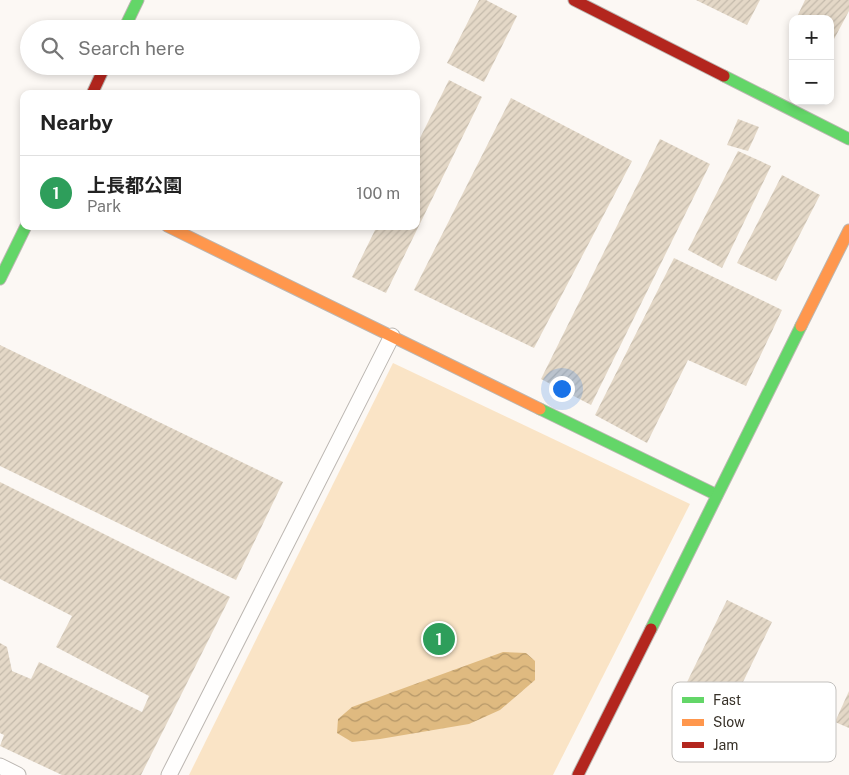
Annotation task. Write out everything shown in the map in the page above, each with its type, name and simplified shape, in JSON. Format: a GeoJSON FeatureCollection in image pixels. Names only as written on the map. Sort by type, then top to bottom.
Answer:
{"type":"FeatureCollection","features":[{"type":"Feature","properties":{"kind":"street"},"geometry":{"type":"LineString","coordinates":[[128,20],[138,0]]}},
{"type":"Feature","properties":{"kind":"street"},"geometry":{"type":"LineString","coordinates":[[574,0],[849,139]]}},
{"type":"Feature","properties":{"kind":"street"},"geometry":{"type":"LineString","coordinates":[[94,90],[101,75]]}},
{"type":"Feature","properties":{"kind":"street"},"geometry":{"type":"LineString","coordinates":[[0,279],[24,230]]}},
{"type":"Feature","properties":{"kind":"street"},"geometry":{"type":"LineString","coordinates":[[175,230],[717,495]]}},
{"type":"Feature","properties":{"kind":"street"},"geometry":{"type":"LineString","coordinates":[[578,775],[849,230]]}},
{"type":"Feature","properties":{"kind":"street"},"geometry":{"type":"LineString","coordinates":[[169,775],[392,336]]}},
{"type":"Feature","properties":{"kind":"street"},"geometry":{"type":"LineString","coordinates":[[0,766],[18,775]]}},
{"type":"Feature","properties":{"kind":"shaded area"},"geometry":{"type":"Polygon","coordinates":[[[393,363],[690,504],[553,775],[189,775],[393,363]]]}},
{"type":"Feature","properties":{"kind":"water"},"geometry":{"type":"Polygon","coordinates":[[[503,652],[526,653],[535,661],[535,680],[500,710],[469,724],[380,739],[352,742],[337,733],[338,719],[352,707],[503,652]]]}},
{"type":"Feature","properties":{"kind":"building"},"geometry":{"type":"Polygon","coordinates":[[[479,0],[486,0],[517,16],[484,82],[447,63],[479,0]]]}},
{"type":"Feature","properties":{"kind":"building"},"geometry":{"type":"Polygon","coordinates":[[[696,0],[760,0],[747,25],[696,0]]]}},
{"type":"Feature","properties":{"kind":"building"},"geometry":{"type":"Polygon","coordinates":[[[805,0],[849,0],[849,11],[834,39],[834,15],[798,15],[805,0]]]}},
{"type":"Feature","properties":{"kind":"building"},"geometry":{"type":"Polygon","coordinates":[[[449,80],[482,97],[420,224],[420,138],[449,80]]]}},
{"type":"Feature","properties":{"kind":"building"},"geometry":{"type":"Polygon","coordinates":[[[511,98],[632,161],[534,348],[414,290],[511,98]]]}},
{"type":"Feature","properties":{"kind":"building"},"geometry":{"type":"Polygon","coordinates":[[[738,119],[759,127],[748,151],[727,145],[738,119]]]}},
{"type":"Feature","properties":{"kind":"building"},"geometry":{"type":"Polygon","coordinates":[[[660,139],[710,164],[591,405],[541,379],[660,139]]]}},
{"type":"Feature","properties":{"kind":"building"},"geometry":{"type":"Polygon","coordinates":[[[738,151],[771,166],[722,268],[688,250],[738,151]]]}},
{"type":"Feature","properties":{"kind":"building"},"geometry":{"type":"Polygon","coordinates":[[[782,175],[820,195],[776,281],[737,263],[782,175]]]}},
{"type":"Feature","properties":{"kind":"building"},"geometry":{"type":"Polygon","coordinates":[[[375,230],[417,230],[386,293],[352,277],[375,230]]]}},
{"type":"Feature","properties":{"kind":"building"},"geometry":{"type":"Polygon","coordinates":[[[674,258],[782,310],[746,386],[688,360],[647,443],[595,415],[674,258]]]}},
{"type":"Feature","properties":{"kind":"building"},"geometry":{"type":"Polygon","coordinates":[[[0,345],[283,482],[236,580],[0,466],[0,345]]]}},
{"type":"Feature","properties":{"kind":"building"},"geometry":{"type":"Polygon","coordinates":[[[0,482],[230,597],[141,775],[62,775],[0,746],[4,735],[0,733],[0,643],[7,647],[12,671],[31,679],[39,662],[142,712],[149,696],[56,647],[72,616],[0,579],[0,482]]]}},
{"type":"Feature","properties":{"kind":"building"},"geometry":{"type":"Polygon","coordinates":[[[727,600],[772,622],[743,682],[687,682],[727,600]]]}},
{"type":"Feature","properties":{"kind":"building"},"geometry":{"type":"Polygon","coordinates":[[[849,691],[849,728],[836,722],[849,691]]]}},
{"type":"Feature","properties":{"kind":"traffic: fast"},"geometry":{"type":"LineString","coordinates":[[128,20],[138,0]]}},
{"type":"Feature","properties":{"kind":"traffic: fast"},"geometry":{"type":"LineString","coordinates":[[724,76],[849,139]]}},
{"type":"Feature","properties":{"kind":"traffic: fast"},"geometry":{"type":"LineString","coordinates":[[0,279],[24,230]]}},
{"type":"Feature","properties":{"kind":"traffic: fast"},"geometry":{"type":"LineString","coordinates":[[651,629],[801,326]]}},
{"type":"Feature","properties":{"kind":"traffic: fast"},"geometry":{"type":"LineString","coordinates":[[540,409],[717,495]]}},
{"type":"Feature","properties":{"kind":"traffic: slow"},"geometry":{"type":"LineString","coordinates":[[175,230],[540,409]]}},
{"type":"Feature","properties":{"kind":"traffic: slow"},"geometry":{"type":"LineString","coordinates":[[801,326],[849,230]]}},
{"type":"Feature","properties":{"kind":"traffic: jam"},"geometry":{"type":"LineString","coordinates":[[574,0],[724,76]]}},
{"type":"Feature","properties":{"kind":"traffic: jam"},"geometry":{"type":"LineString","coordinates":[[94,90],[101,75]]}},
{"type":"Feature","properties":{"kind":"traffic: jam"},"geometry":{"type":"LineString","coordinates":[[578,775],[651,629]]}},
{"type":"Feature","properties":{"kind":"place","name":"上長都公園"},"geometry":{"type":"Point","coordinates":[439,639]}}]}
